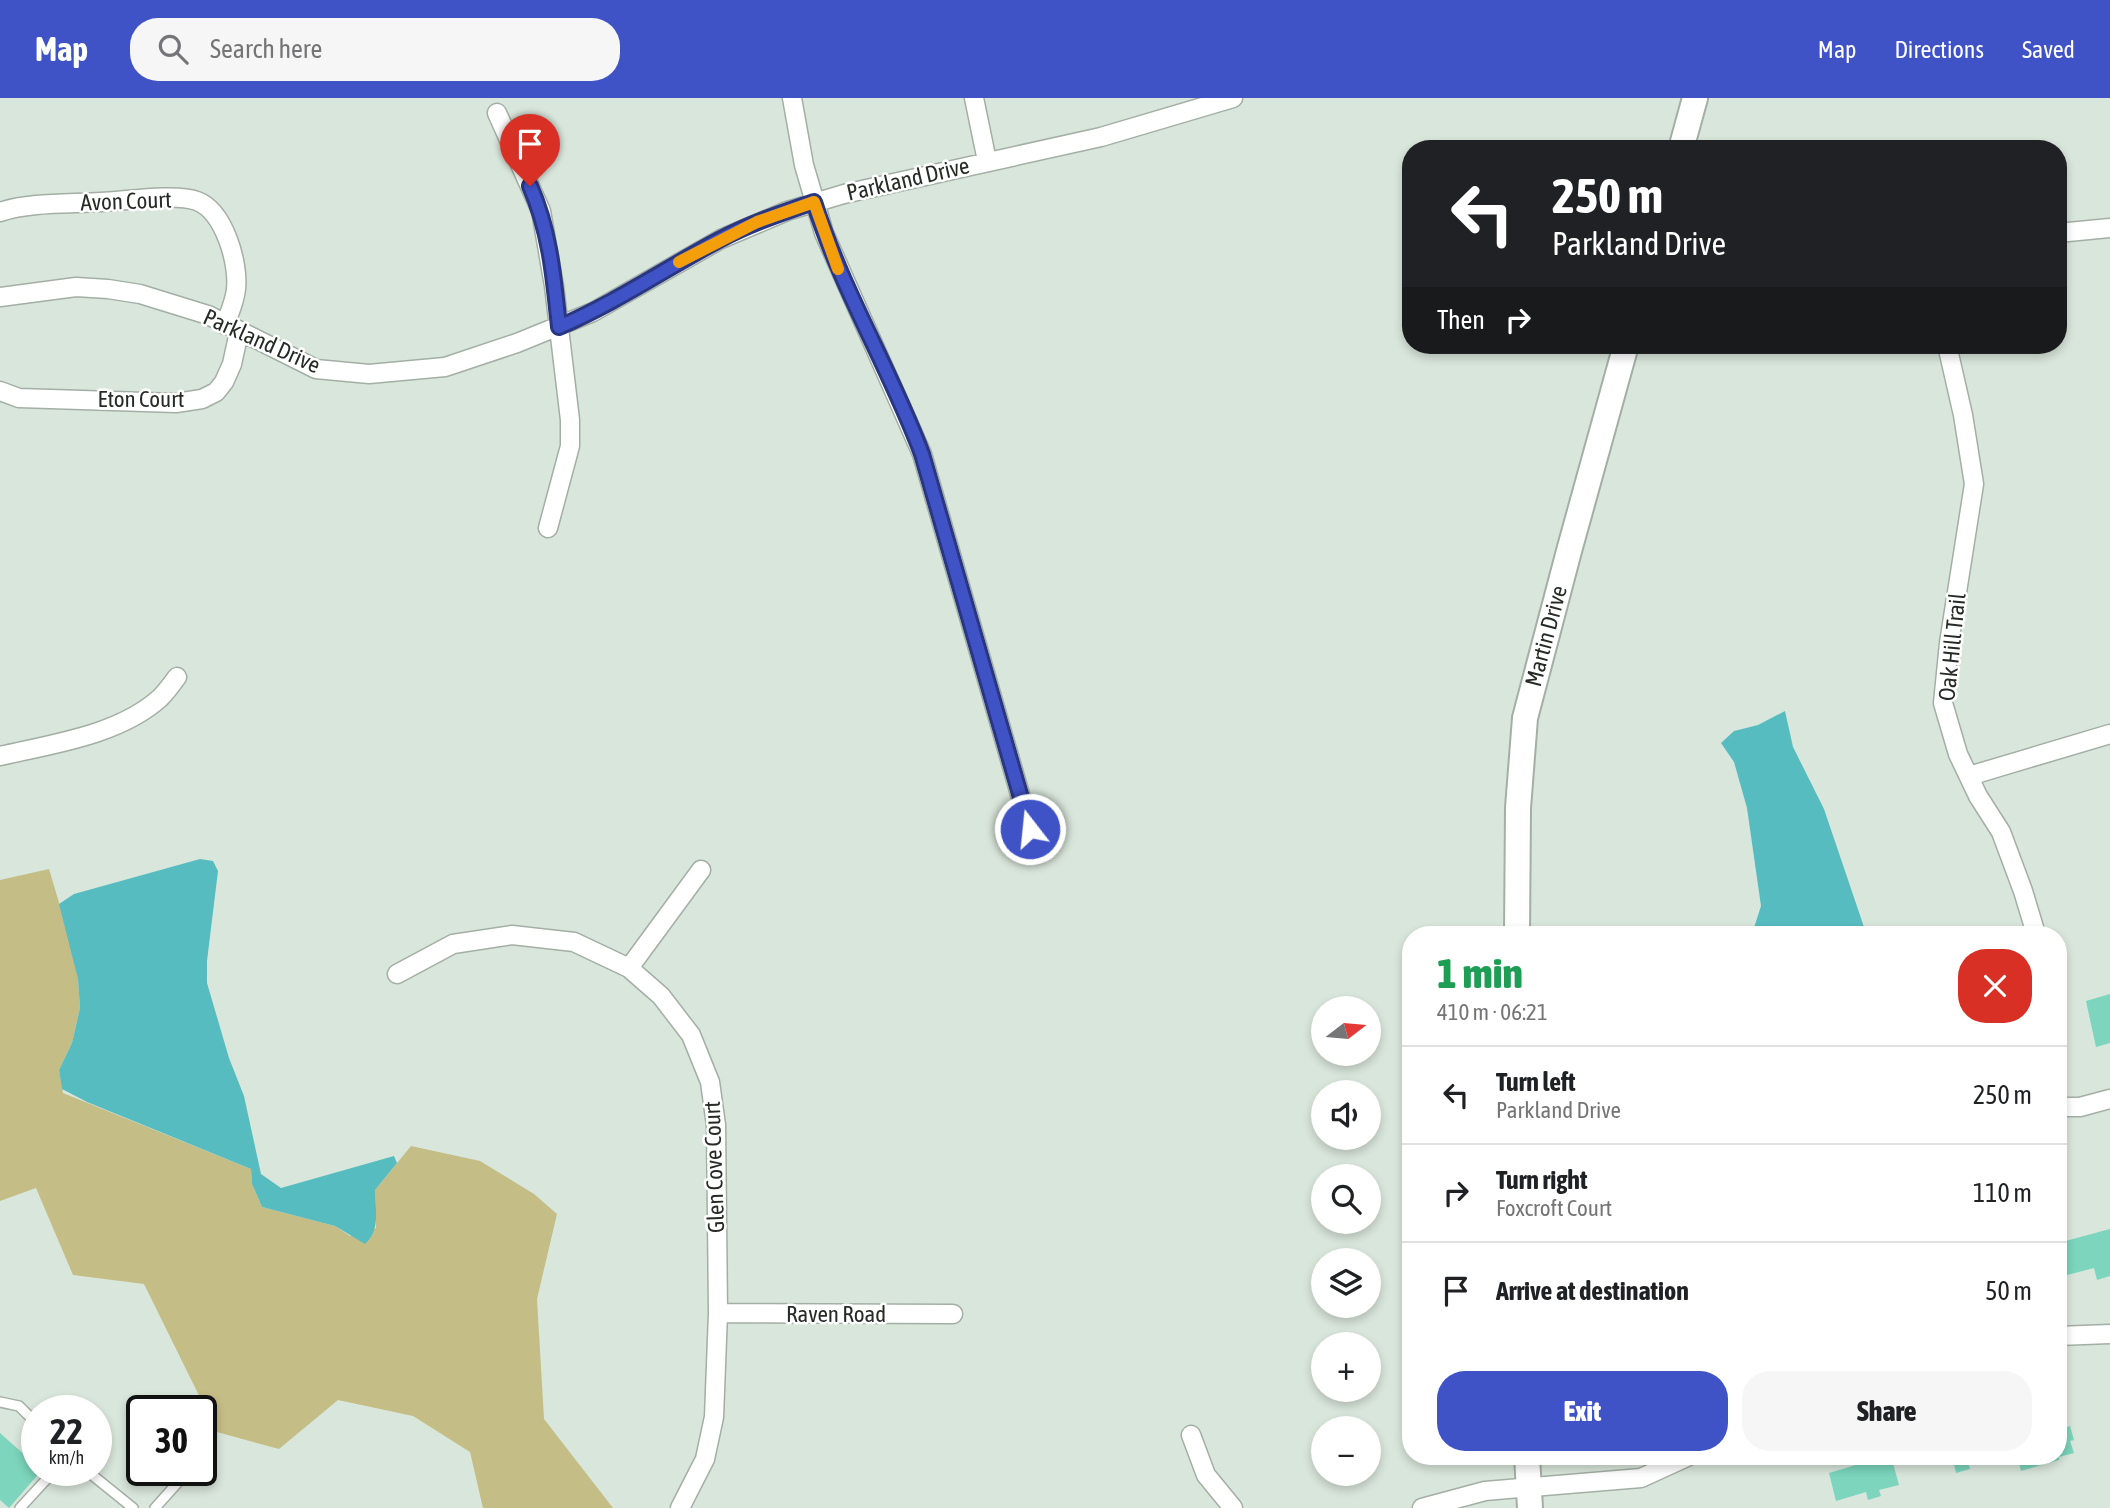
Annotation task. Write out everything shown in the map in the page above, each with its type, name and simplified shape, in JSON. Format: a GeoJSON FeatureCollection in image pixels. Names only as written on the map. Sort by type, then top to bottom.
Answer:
{"type":"FeatureCollection","features":[{"type":"Feature","properties":{"kind":"street"},"geometry":{"type":"LineString","coordinates":[[792,98],[804,165],[837,267],[900,400],[922,454],[1030,829]]}},
{"type":"Feature","properties":{"kind":"street"},"geometry":{"type":"LineString","coordinates":[[974,98],[987,161]]}},
{"type":"Feature","properties":{"kind":"street","name":"Parkland Drive"},"geometry":{"type":"LineString","coordinates":[[0,297],[76,287],[108,289],[171,302],[208,315],[316,369],[369,374],[445,367],[559,327],[612,302],[721,239],[757,222],[814,202],[1101,137],[1233,98]]}},
{"type":"Feature","properties":{"kind":"street"},"geometry":{"type":"LineString","coordinates":[[1683,140],[1695,98]]}},
{"type":"Feature","properties":{"kind":"street"},"geometry":{"type":"LineString","coordinates":[[497,113],[541,211],[554,286],[570,420],[570,446],[548,528]]}},
{"type":"Feature","properties":{"kind":"street","name":"Avon Court"},"geometry":{"type":"LineString","coordinates":[[0,212],[69,204],[173,198],[195,200],[210,208],[218,219],[231,253],[236,292],[232,329]]}},
{"type":"Feature","properties":{"kind":"street"},"geometry":{"type":"LineString","coordinates":[[2067,232],[2110,228]]}},
{"type":"Feature","properties":{"kind":"street","name":"Eton Court"},"geometry":{"type":"LineString","coordinates":[[0,391],[19,398],[176,403],[202,399],[216,392],[224,383],[232,364],[232,329]]}},
{"type":"Feature","properties":{"kind":"street","name":"Martin Drive"},"geometry":{"type":"LineString","coordinates":[[1517,926],[1518,808],[1525,718],[1624,354]]}},
{"type":"Feature","properties":{"kind":"street","name":"Oak Hill Trail"},"geometry":{"type":"LineString","coordinates":[[1949,354],[1963,415],[1974,484],[1950,643],[1944,703],[1958,754],[2001,832],[2034,926]]}},
{"type":"Feature","properties":{"kind":"street"},"geometry":{"type":"LineString","coordinates":[[0,756],[76,739],[105,729],[137,714],[160,698],[177,677]]}},
{"type":"Feature","properties":{"kind":"street"},"geometry":{"type":"LineString","coordinates":[[1969,776],[2110,734]]}},
{"type":"Feature","properties":{"kind":"street"},"geometry":{"type":"LineString","coordinates":[[629,968],[701,870]]}},
{"type":"Feature","properties":{"kind":"street","name":"Glen Cove Court"},"geometry":{"type":"LineString","coordinates":[[397,974],[453,944],[512,935],[574,942],[629,968],[661,996],[691,1035],[710,1082],[716,1125],[718,1313],[715,1417],[705,1459],[680,1508]]}},
{"type":"Feature","properties":{"kind":"street"},"geometry":{"type":"LineString","coordinates":[[2067,1107],[2080,1107],[2110,1099]]}},
{"type":"Feature","properties":{"kind":"street","name":"Raven Road"},"geometry":{"type":"LineString","coordinates":[[718,1313],[953,1314]]}},
{"type":"Feature","properties":{"kind":"street"},"geometry":{"type":"LineString","coordinates":[[2067,1336],[2110,1334]]}},
{"type":"Feature","properties":{"kind":"street"},"geometry":{"type":"LineString","coordinates":[[1191,1436],[1206,1475],[1233,1508]]}},
{"type":"Feature","properties":{"kind":"street"},"geometry":{"type":"LineString","coordinates":[[1527,1465],[1529,1497]]}},
{"type":"Feature","properties":{"kind":"street"},"geometry":{"type":"LineString","coordinates":[[1422,1508],[1485,1491],[1529,1497],[1641,1478],[1669,1465]]}},
{"type":"Feature","properties":{"kind":"lane"},"geometry":{"type":"LineString","coordinates":[[0,1402],[21,1408]]}},
{"type":"Feature","properties":{"kind":"lane"},"geometry":{"type":"LineString","coordinates":[[20,1508],[40,1486]]}},
{"type":"Feature","properties":{"kind":"lane"},"geometry":{"type":"LineString","coordinates":[[106,1486],[133,1508]]}},
{"type":"Feature","properties":{"kind":"lane"},"geometry":{"type":"LineString","coordinates":[[155,1508],[175,1486]]}},
{"type":"Feature","properties":{"kind":"shaded area"},"geometry":{"type":"Polygon","coordinates":[[[49,869],[71,943],[80,1008],[72,1043],[59,1070],[63,1093],[251,1169],[252,1184],[262,1207],[335,1226],[350,1236],[376,1228],[375,1190],[411,1146],[480,1161],[534,1194],[557,1214],[537,1299],[544,1419],[613,1508],[483,1508],[470,1452],[413,1416],[338,1400],[279,1449],[217,1432],[217,1395],[199,1395],[144,1284],[73,1275],[36,1188],[0,1201],[0,880],[49,869]]]}},
{"type":"Feature","properties":{"kind":"water"},"geometry":{"type":"Polygon","coordinates":[[[1785,711],[1793,747],[1824,809],[1864,926],[1755,926],[1761,906],[1747,808],[1734,762],[1721,743],[1734,731],[1758,725],[1785,711]]]}},
{"type":"Feature","properties":{"kind":"water"},"geometry":{"type":"Polygon","coordinates":[[[200,859],[213,861],[218,871],[207,961],[207,983],[229,1058],[244,1096],[261,1174],[281,1188],[394,1156],[397,1163],[375,1190],[375,1226],[365,1244],[335,1226],[262,1207],[252,1184],[251,1169],[87,1102],[62,1089],[59,1070],[72,1043],[80,1008],[78,979],[59,904],[74,894],[200,859]]]}},
{"type":"Feature","properties":{"kind":"building"},"geometry":{"type":"Polygon","coordinates":[[[2110,994],[2110,1043],[2096,1047],[2086,1001],[2110,994]]]}},
{"type":"Feature","properties":{"kind":"building"},"geometry":{"type":"Polygon","coordinates":[[[2110,1229],[2110,1276],[2097,1280],[2094,1268],[2067,1275],[2067,1241],[2110,1229]]]}},
{"type":"Feature","properties":{"kind":"building"},"geometry":{"type":"Polygon","coordinates":[[[2070,1426],[2074,1440],[2070,1441],[2074,1453],[2067,1455],[2067,1427],[2070,1426]]]}},
{"type":"Feature","properties":{"kind":"building"},"geometry":{"type":"Polygon","coordinates":[[[0,1433],[21,1452],[21,1486],[28,1486],[9,1508],[0,1500],[0,1433]]]}},
{"type":"Feature","properties":{"kind":"building"},"geometry":{"type":"Polygon","coordinates":[[[1856,1465],[1893,1465],[1899,1485],[1879,1490],[1881,1496],[1868,1500],[1866,1492],[1836,1501],[1829,1473],[1856,1465]]]}},
{"type":"Feature","properties":{"kind":"building"},"geometry":{"type":"Polygon","coordinates":[[[1954,1465],[1969,1465],[1970,1469],[1956,1473],[1954,1465]]]}},
{"type":"Feature","properties":{"kind":"building"},"geometry":{"type":"Polygon","coordinates":[[[2019,1465],[2042,1465],[2021,1471],[2019,1465]]]}},
{"type":"Feature","properties":{"kind":"slow traffic"},"geometry":{"type":"LineString","coordinates":[[679,262],[757,222],[814,202],[838,269]]}},
{"type":"Feature","properties":{"kind":"route"},"geometry":{"type":"LineString","coordinates":[[530,186],[541,211],[547,236],[559,327],[607,305],[721,239],[772,216],[814,202],[837,267],[900,400],[922,454],[1030,829]]}}]}
